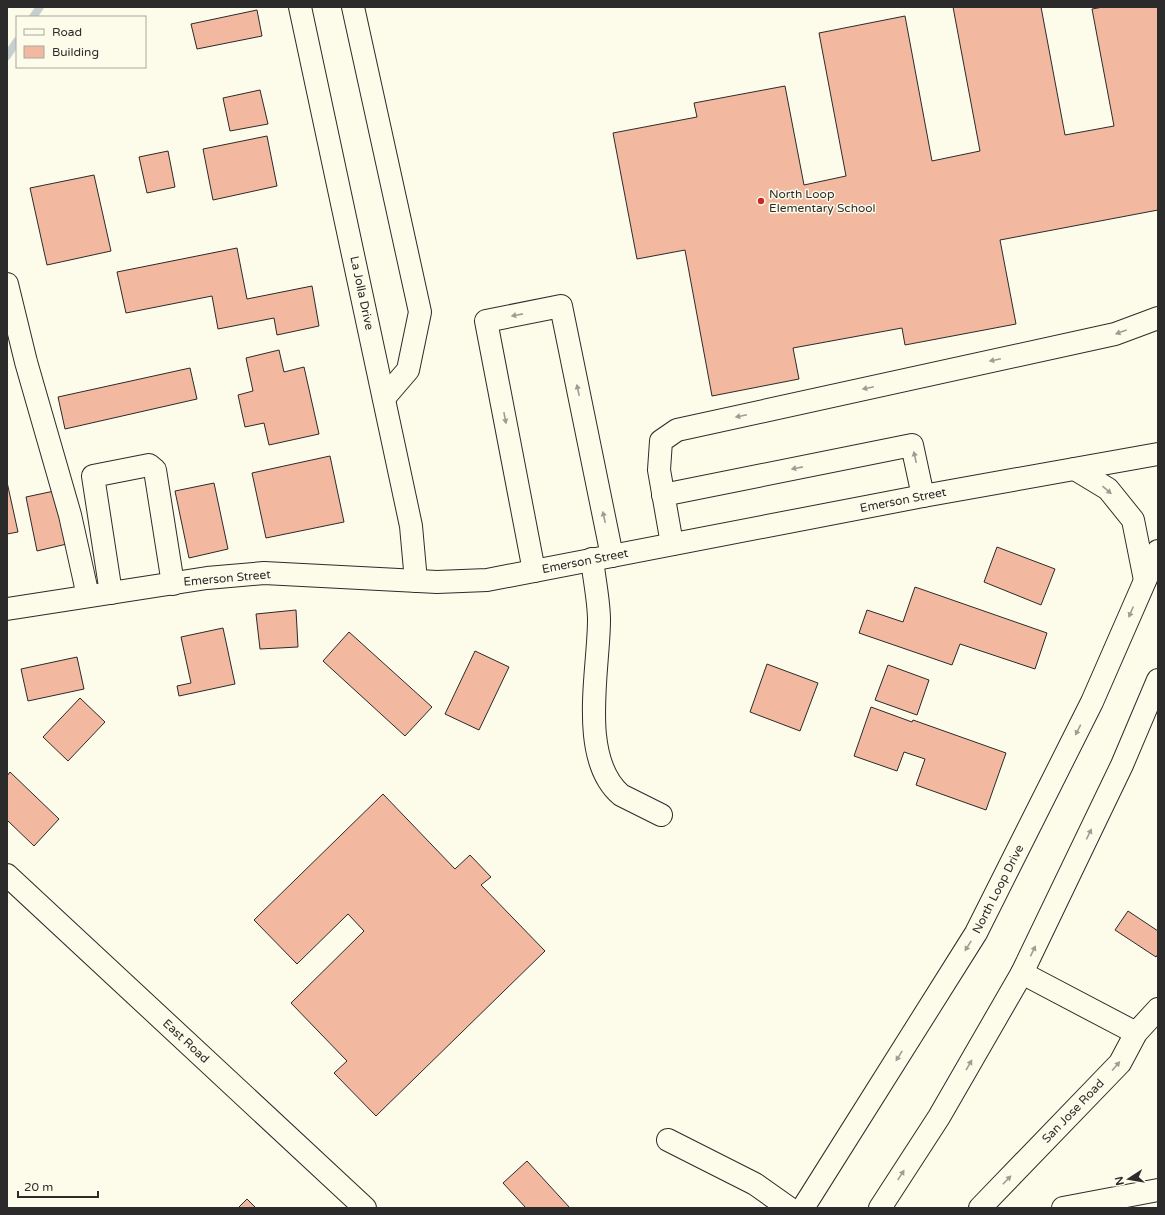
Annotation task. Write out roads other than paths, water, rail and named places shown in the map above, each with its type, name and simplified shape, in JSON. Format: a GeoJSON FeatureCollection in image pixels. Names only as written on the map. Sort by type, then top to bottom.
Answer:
{"type":"FeatureCollection","features":[{"type":"Feature","properties":{"kind":"street","name":"La Jolla Drive"},"geometry":{"type":"LineString","coordinates":[[300,7],[411,526],[416,581]]}},
{"type":"Feature","properties":{"kind":"street"},"geometry":{"type":"LineString","coordinates":[[353,7],[420,312],[408,370],[384,398]]}},
{"type":"Feature","properties":{"kind":"street"},"geometry":{"type":"LineString","coordinates":[[7,284],[26,362],[70,514],[88,596]]}},
{"type":"Feature","properties":{"kind":"street"},"geometry":{"type":"LineString","coordinates":[[534,571],[486,321],[561,306],[602,557],[594,694],[594,734],[600,762],[612,786],[621,795],[661,815]]}},
{"type":"Feature","properties":{"kind":"street"},"geometry":{"type":"LineString","coordinates":[[672,544],[659,470],[662,441],[677,430],[1115,334],[1158,318]]}},
{"type":"Feature","properties":{"kind":"street"},"geometry":{"type":"LineString","coordinates":[[663,495],[912,445],[923,496]]}},
{"type":"Feature","properties":{"kind":"street","name":"Emerson Street"},"geometry":{"type":"LineString","coordinates":[[7,609],[207,578],[264,573],[437,582],[487,580],[923,496],[1158,454]]}},
{"type":"Feature","properties":{"kind":"street"},"geometry":{"type":"LineString","coordinates":[[112,593],[93,476],[149,465],[155,470],[173,584]]}},
{"type":"Feature","properties":{"kind":"street"},"geometry":{"type":"LineString","coordinates":[[1075,469],[1108,489],[1133,520],[1145,580]]}},
{"type":"Feature","properties":{"kind":"street","name":"North Loop Drive"},"geometry":{"type":"LineString","coordinates":[[803,1208],[976,933],[1092,702],[1158,550]]}},
{"type":"Feature","properties":{"kind":"street"},"geometry":{"type":"LineString","coordinates":[[880,1208],[939,1117],[1022,973],[1122,765],[1158,680]]}},
{"type":"Feature","properties":{"kind":"street","name":"East Road"},"geometry":{"type":"LineString","coordinates":[[7,875],[366,1208]]}},
{"type":"Feature","properties":{"kind":"street"},"geometry":{"type":"LineString","coordinates":[[1022,973],[1136,1033]]}},
{"type":"Feature","properties":{"kind":"street","name":"San Jose Road"},"geometry":{"type":"LineString","coordinates":[[980,1208],[1120,1063],[1136,1033],[1158,1009]]}},
{"type":"Feature","properties":{"kind":"street"},"geometry":{"type":"LineString","coordinates":[[668,1140],[755,1184],[789,1208]]}},
{"type":"Feature","properties":{"kind":"street"},"geometry":{"type":"LineString","coordinates":[[1063,1208],[1158,1190]]}},
{"type":"Feature","properties":{"kind":"waterway"},"geometry":{"type":"LineString","coordinates":[[34,16],[40,7]]}},
{"type":"Feature","properties":{"kind":"waterway"},"geometry":{"type":"LineString","coordinates":[[7,56],[16,42]]}},
{"type":"Feature","properties":{"kind":"place","name":"North Loop Elementary School"},"geometry":{"type":"Point","coordinates":[761,201]}}]}
